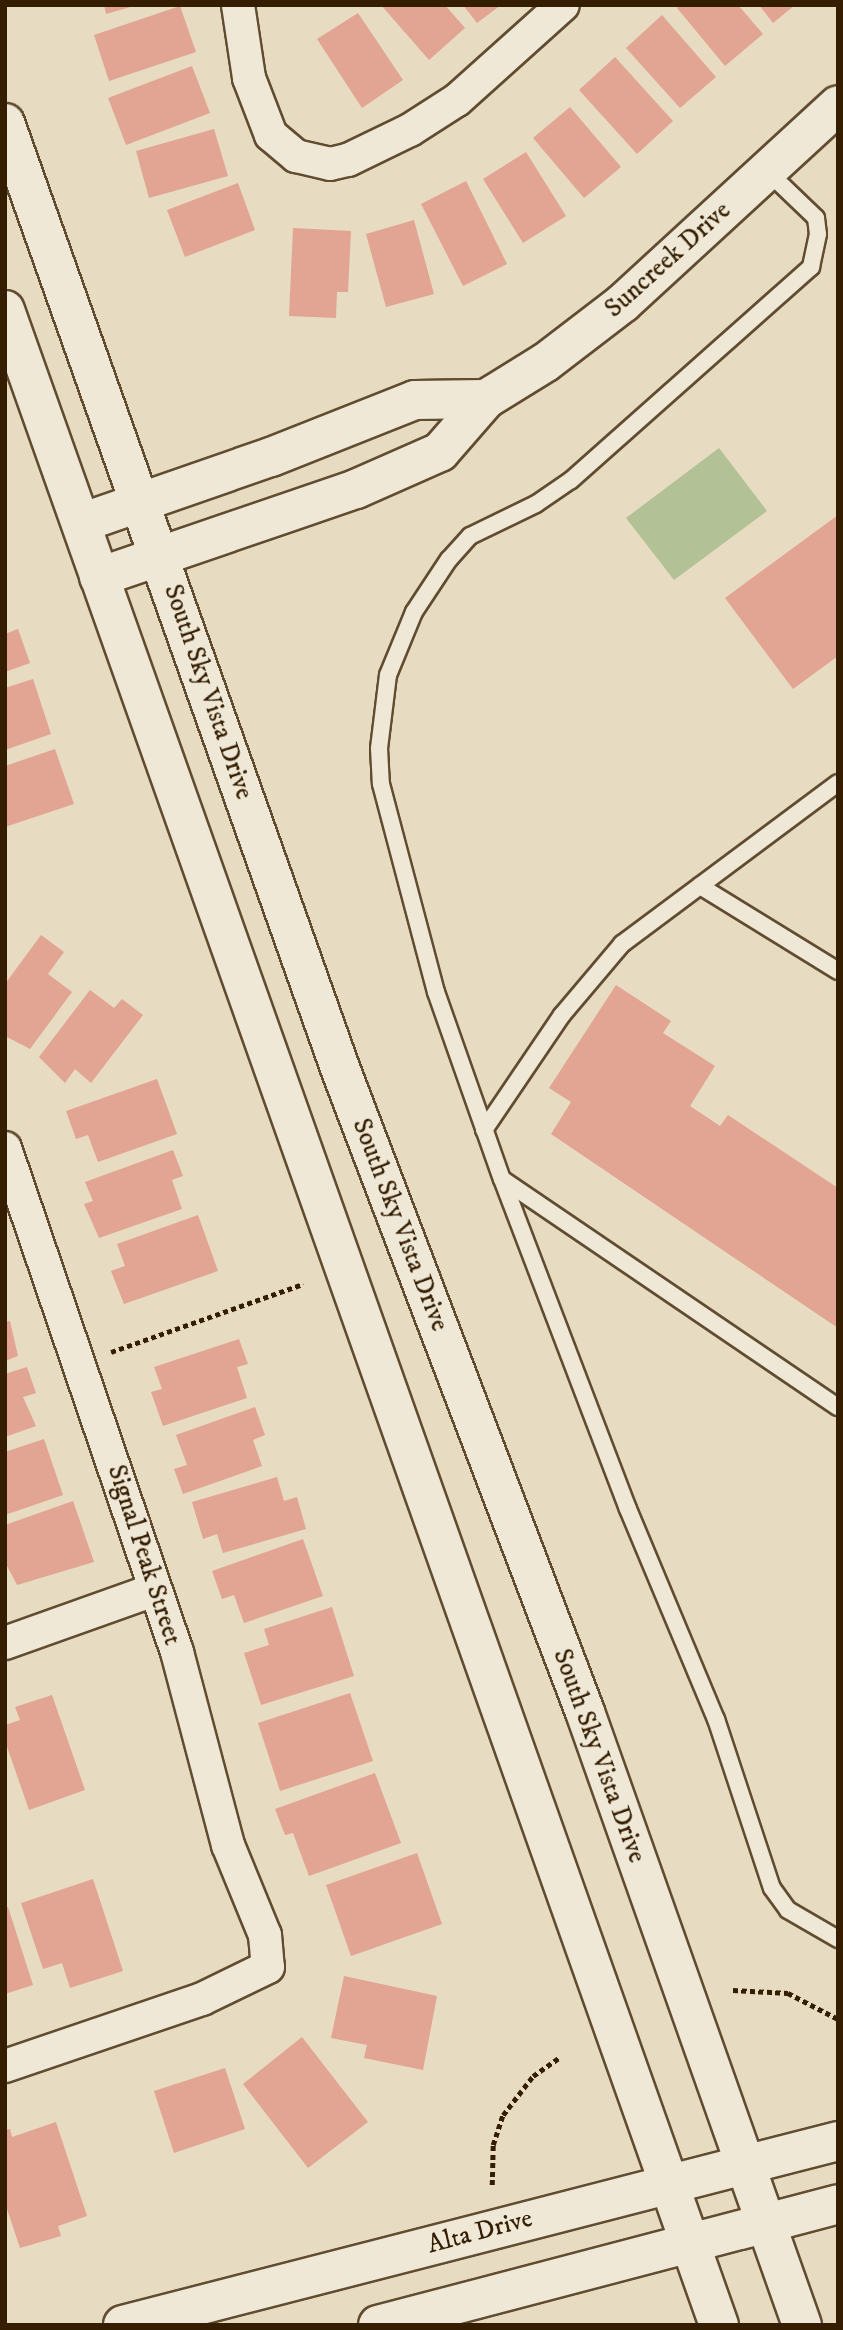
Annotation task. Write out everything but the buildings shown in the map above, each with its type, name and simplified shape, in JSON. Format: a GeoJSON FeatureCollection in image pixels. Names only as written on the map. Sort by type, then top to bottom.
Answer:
{"type":"FeatureCollection","features":[{"type":"Feature","properties":{"kind":"main road","name":"Suncreek Drive"},"geometry":{"type":"LineString","coordinates":[[99,577],[356,489],[440,452],[486,399],[546,362],[623,303],[838,105]]}},
{"type":"Feature","properties":{"kind":"main road","name":"South Sky Vista Drive"},"geometry":{"type":"LineString","coordinates":[[5,123],[344,1080],[584,1712],[802,2325]]}},
{"type":"Feature","properties":{"kind":"main road"},"geometry":{"type":"LineString","coordinates":[[5,310],[719,2325]]}},
{"type":"Feature","properties":{"kind":"main road"},"geometry":{"type":"LineString","coordinates":[[81,523],[415,400],[486,399]]}},
{"type":"Feature","properties":{"kind":"main road","name":"Alta Drive"},"geometry":{"type":"LineString","coordinates":[[122,2325],[838,2141]]}},
{"type":"Feature","properties":{"kind":"main road"},"geometry":{"type":"LineString","coordinates":[[378,2325],[838,2204]]}},
{"type":"Feature","properties":{"kind":"street"},"geometry":{"type":"LineString","coordinates":[[238,5],[243,50],[263,120],[282,147],[312,162],[348,160],[433,116],[480,82],[563,5]]}},
{"type":"Feature","properties":{"kind":"street","name":"Signal Peak Street"},"geometry":{"type":"LineString","coordinates":[[5,1148],[177,1652],[228,1845],[265,1935],[268,1966],[202,1999],[5,2066]]}},
{"type":"Feature","properties":{"kind":"street"},"geometry":{"type":"LineString","coordinates":[[5,1643],[154,1590]]}},
{"type":"Feature","properties":{"kind":"lane"},"geometry":{"type":"LineString","coordinates":[[766,170],[816,218],[817,242],[811,267],[570,480],[536,504],[470,536],[442,567],[414,612],[388,675],[379,748],[387,821],[436,992],[502,1179],[628,1509],[716,1719],[772,1888],[788,1910],[838,1939]]}},
{"type":"Feature","properties":{"kind":"lane"},"geometry":{"type":"LineString","coordinates":[[484,1130],[562,1015],[622,944],[838,783]]}},
{"type":"Feature","properties":{"kind":"lane"},"geometry":{"type":"LineString","coordinates":[[700,886],[838,971]]}},
{"type":"Feature","properties":{"kind":"lane"},"geometry":{"type":"LineString","coordinates":[[502,1179],[838,1407]]}},
{"type":"Feature","properties":{"kind":"path"},"geometry":{"type":"LineString","coordinates":[[111,1352],[303,1284]]}},
{"type":"Feature","properties":{"kind":"path"},"geometry":{"type":"LineString","coordinates":[[733,1990],[788,1993],[838,2020]]}},
{"type":"Feature","properties":{"kind":"path"},"geometry":{"type":"LineString","coordinates":[[492,2185],[492,2145],[507,2108],[533,2076],[559,2058]]}},
{"type":"Feature","properties":{"kind":"green space"},"geometry":{"type":"Polygon","coordinates":[[[719,448],[767,511],[674,580],[626,518],[719,448]]]}}]}
